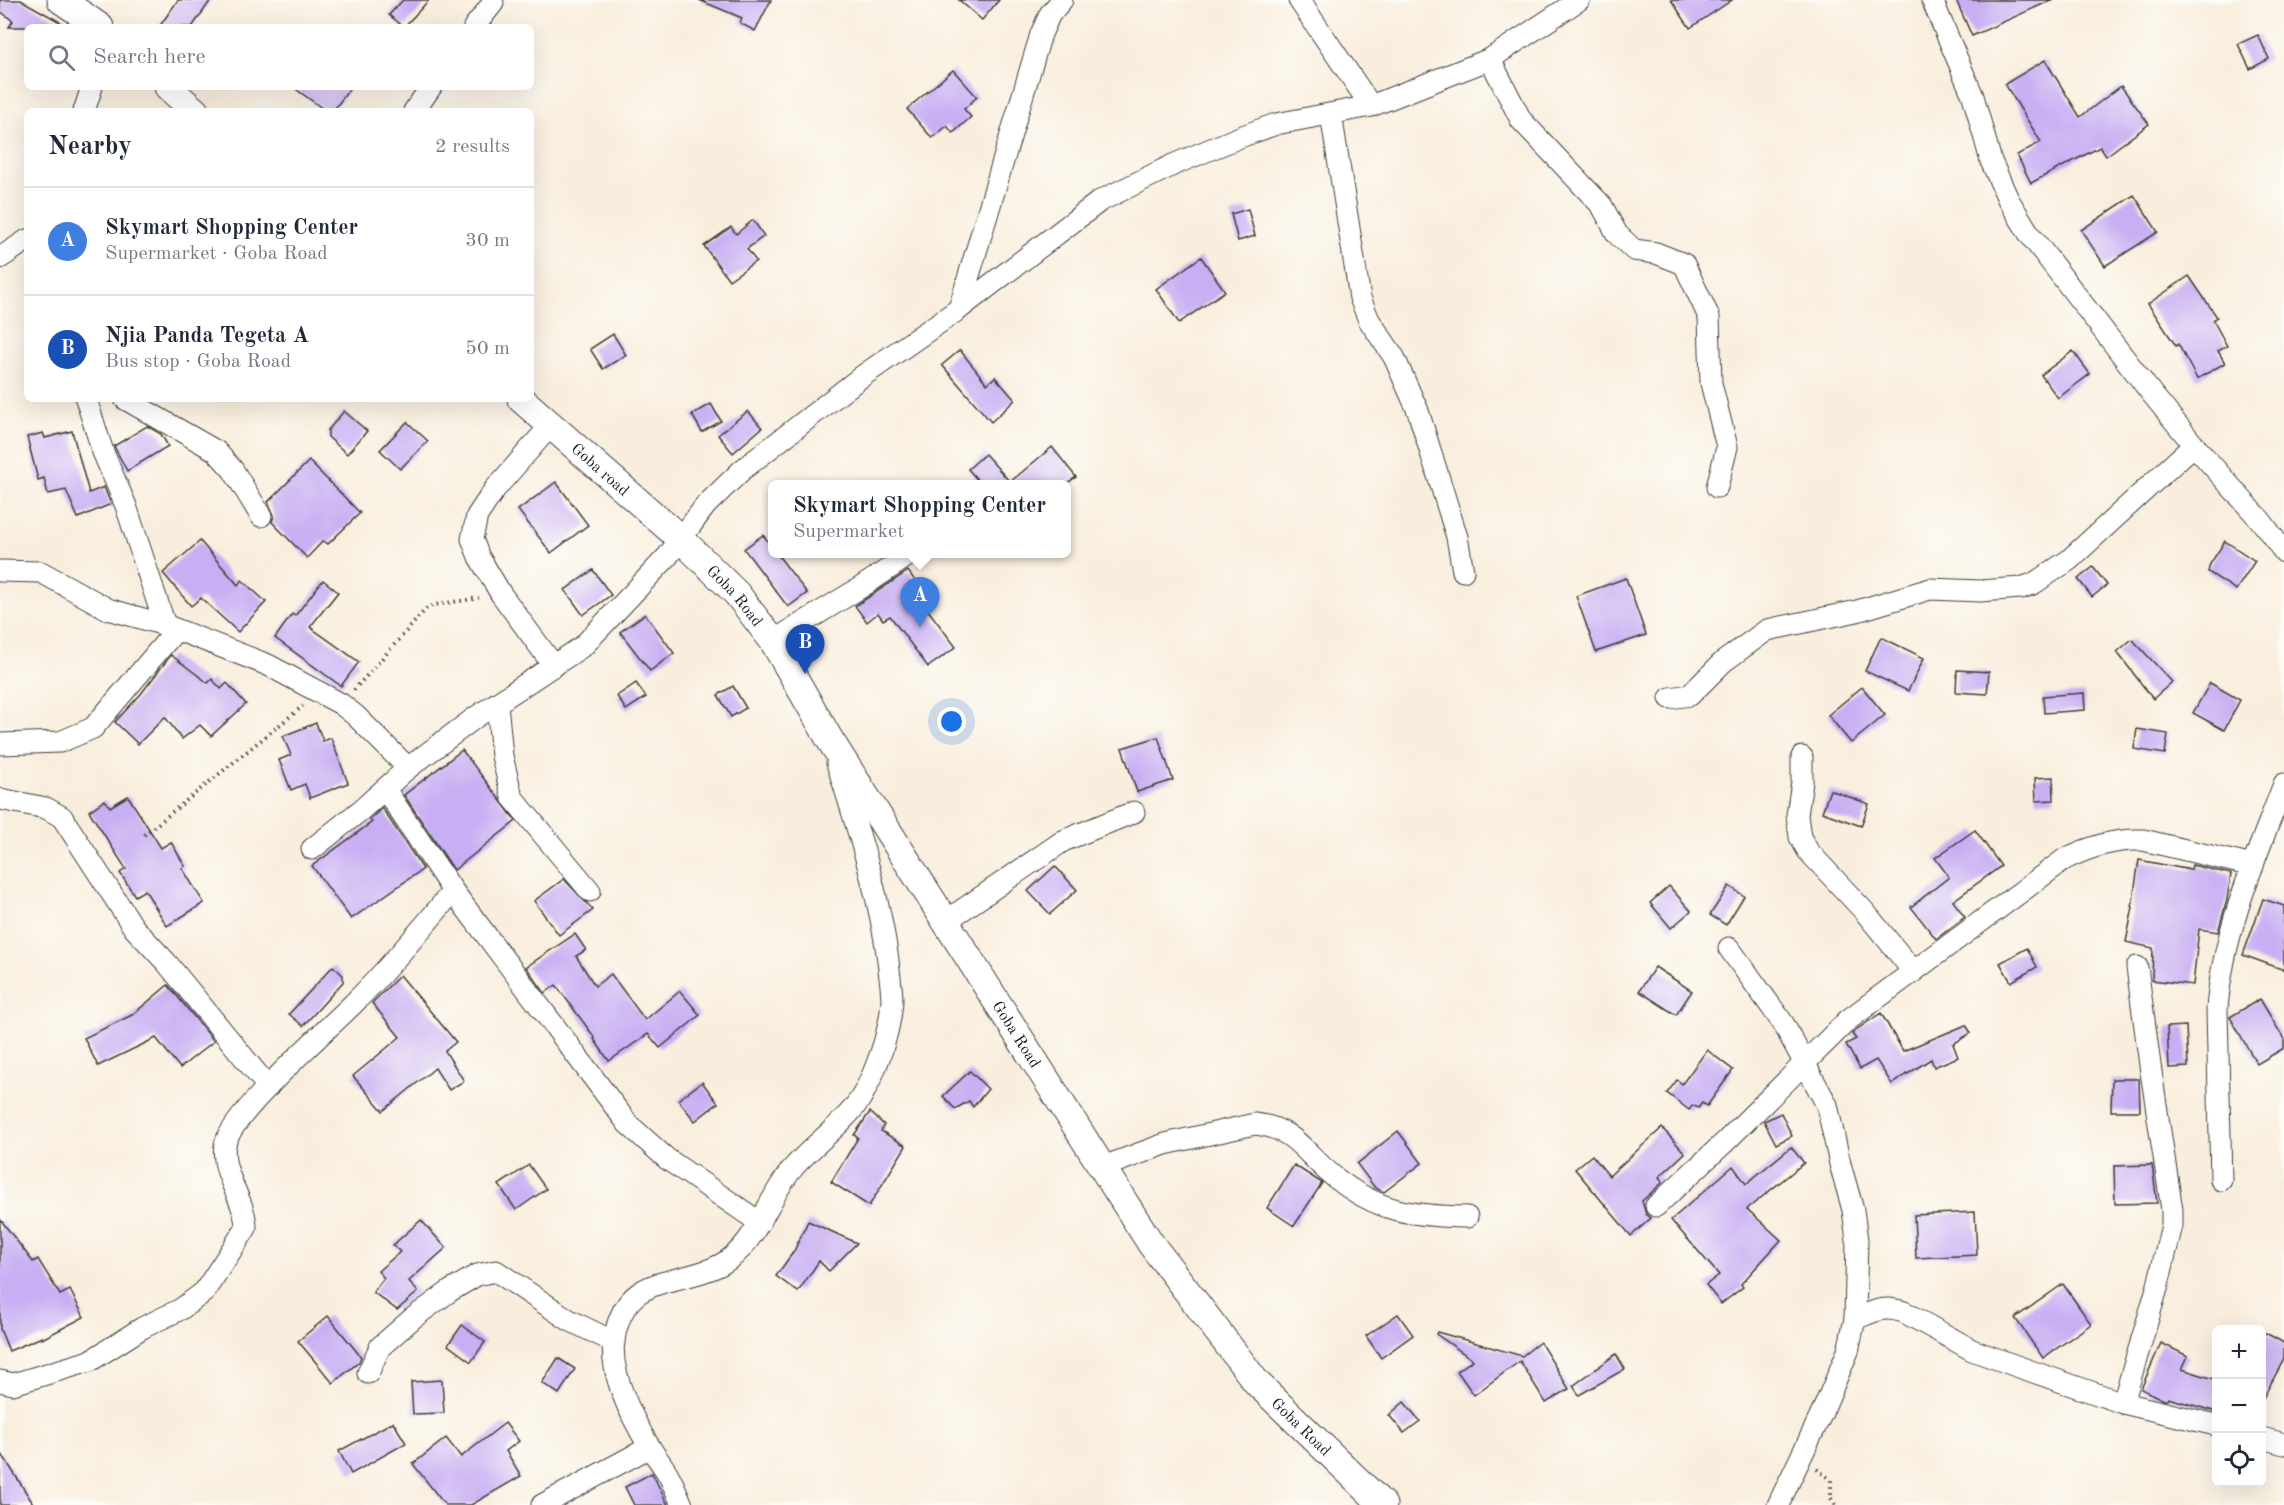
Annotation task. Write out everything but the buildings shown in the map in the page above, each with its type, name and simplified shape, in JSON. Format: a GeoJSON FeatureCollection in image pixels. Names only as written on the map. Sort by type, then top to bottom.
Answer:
{"type":"FeatureCollection","features":[{"type":"Feature","properties":{"kind":"main road"},"geometry":{"type":"LineString","coordinates":[[61,0],[96,24]]}},
{"type":"Feature","properties":{"kind":"main road"},"geometry":{"type":"LineString","coordinates":[[171,90],[192,108]]}},
{"type":"Feature","properties":{"kind":"main road","name":"Goba road"},"geometry":{"type":"LineString","coordinates":[[524,402],[682,540]]}},
{"type":"Feature","properties":{"kind":"main road","name":"Goba Road"},"geometry":{"type":"LineString","coordinates":[[682,540],[737,594],[773,641],[830,740],[1151,1244],[1257,1383],[1383,1505]]}},
{"type":"Feature","properties":{"kind":"street"},"geometry":{"type":"LineString","coordinates":[[959,309],[1041,34],[1050,14],[1062,0]]}},
{"type":"Feature","properties":{"kind":"street"},"geometry":{"type":"LineString","coordinates":[[1299,0],[1371,106]]}},
{"type":"Feature","properties":{"kind":"street"},"geometry":{"type":"LineString","coordinates":[[312,849],[408,768],[497,703],[583,646],[682,540],[706,505],[742,470],[861,377],[959,309],[1080,215],[1123,188],[1240,137],[1276,124],[1371,106],[1490,59],[1579,0]]}},
{"type":"Feature","properties":{"kind":"street"},"geometry":{"type":"LineString","coordinates":[[1932,0],[1973,96],[1991,161],[2008,199],[2030,236],[2194,445],[2262,522],[2284,552]]}},
{"type":"Feature","properties":{"kind":"street"},"geometry":{"type":"LineString","coordinates":[[476,24],[493,3]]}},
{"type":"Feature","properties":{"kind":"street"},"geometry":{"type":"LineString","coordinates":[[1490,59],[1521,120],[1602,206],[1617,234],[1634,250],[1656,253],[1684,264],[1709,317],[1711,383],[1727,447],[1717,487]]}},
{"type":"Feature","properties":{"kind":"street"},"geometry":{"type":"LineString","coordinates":[[85,108],[91,90]]}},
{"type":"Feature","properties":{"kind":"street"},"geometry":{"type":"LineString","coordinates":[[416,108],[429,90]]}},
{"type":"Feature","properties":{"kind":"street"},"geometry":{"type":"LineString","coordinates":[[1331,114],[1360,298],[1369,320],[1394,357],[1418,411],[1457,537],[1463,570]]}},
{"type":"Feature","properties":{"kind":"street"},"geometry":{"type":"LineString","coordinates":[[0,258],[24,242]]}},
{"type":"Feature","properties":{"kind":"street"},"geometry":{"type":"LineString","coordinates":[[87,402],[102,452],[126,506],[170,628]]}},
{"type":"Feature","properties":{"kind":"street"},"geometry":{"type":"LineString","coordinates":[[130,402],[216,450],[233,470],[261,516]]}},
{"type":"Feature","properties":{"kind":"street"},"geometry":{"type":"LineString","coordinates":[[551,425],[495,489],[477,516],[473,531],[474,547],[501,594],[554,666]]}},
{"type":"Feature","properties":{"kind":"street"},"geometry":{"type":"LineString","coordinates":[[1670,698],[1690,695],[1723,662],[1767,630],[1857,611],[1930,589],[1980,591],[2021,588],[2033,584],[2069,560],[2092,541],[2194,445]]}},
{"type":"Feature","properties":{"kind":"street"},"geometry":{"type":"LineString","coordinates":[[773,641],[905,558]]}},
{"type":"Feature","properties":{"kind":"street"},"geometry":{"type":"LineString","coordinates":[[0,570],[41,572],[108,609],[170,628],[268,665],[341,704],[408,768]]}},
{"type":"Feature","properties":{"kind":"street"},"geometry":{"type":"LineString","coordinates":[[0,744],[60,742],[93,728],[170,628]]}},
{"type":"Feature","properties":{"kind":"street"},"geometry":{"type":"LineString","coordinates":[[497,703],[502,756],[512,797],[590,891]]}},
{"type":"Feature","properties":{"kind":"street"},"geometry":{"type":"LineString","coordinates":[[682,1505],[669,1476],[635,1421],[615,1365],[614,1342],[627,1305],[634,1297],[659,1282],[713,1268],[728,1260],[741,1248],[793,1167],[843,1119],[861,1097],[872,1076],[885,1038],[890,1013],[892,999],[885,936],[875,892],[830,740]]}},
{"type":"Feature","properties":{"kind":"street"},"geometry":{"type":"LineString","coordinates":[[1802,757],[1802,782],[1797,815],[1800,837],[1808,851],[1864,912],[1914,972]]}},
{"type":"Feature","properties":{"kind":"street"},"geometry":{"type":"LineString","coordinates":[[2221,1180],[2217,1009],[2219,981],[2228,940],[2284,784]]}},
{"type":"Feature","properties":{"kind":"street"},"geometry":{"type":"LineString","coordinates":[[385,789],[453,891],[628,1124],[668,1159],[759,1222]]}},
{"type":"Feature","properties":{"kind":"street"},"geometry":{"type":"LineString","coordinates":[[0,799],[46,808],[62,818],[134,928],[166,962],[268,1087]]}},
{"type":"Feature","properties":{"kind":"street"},"geometry":{"type":"LineString","coordinates":[[946,921],[1063,841],[1134,812]]}},
{"type":"Feature","properties":{"kind":"street"},"geometry":{"type":"LineString","coordinates":[[1656,1206],[1725,1142],[1804,1061],[1848,1020],[2055,866],[2103,843],[2142,840],[2253,866]]}},
{"type":"Feature","properties":{"kind":"street"},"geometry":{"type":"LineString","coordinates":[[0,1381],[13,1384],[90,1361],[142,1328],[181,1309],[204,1292],[246,1228],[244,1215],[226,1165],[224,1148],[230,1132],[268,1087],[410,943],[453,891]]}},
{"type":"Feature","properties":{"kind":"street"},"geometry":{"type":"LineString","coordinates":[[1729,948],[1763,993],[1804,1061],[1827,1106],[1853,1210],[1857,1240],[1855,1319],[1848,1351],[1778,1505]]}},
{"type":"Feature","properties":{"kind":"street"},"geometry":{"type":"LineString","coordinates":[[2123,1402],[2158,1285],[2172,1225],[2172,1210],[2137,967]]}},
{"type":"Feature","properties":{"kind":"street"},"geometry":{"type":"LineString","coordinates":[[1103,1167],[1165,1144],[1254,1124],[1268,1125],[1289,1134],[1333,1176],[1378,1205],[1404,1213],[1467,1217]]}},
{"type":"Feature","properties":{"kind":"street"},"geometry":{"type":"LineString","coordinates":[[368,1373],[380,1347],[413,1318],[477,1275],[496,1271],[568,1320],[614,1342]]}},
{"type":"Feature","properties":{"kind":"street"},"geometry":{"type":"LineString","coordinates":[[1855,1319],[1882,1308],[1904,1312],[1972,1350],[2123,1402],[2212,1424]]}},
{"type":"Feature","properties":{"kind":"street"},"geometry":{"type":"LineString","coordinates":[[2266,1439],[2284,1444]]}},
{"type":"Feature","properties":{"kind":"street"},"geometry":{"type":"LineString","coordinates":[[542,1505],[650,1447]]}},
{"type":"Feature","properties":{"kind":"path"},"geometry":{"type":"LineString","coordinates":[[341,704],[426,609],[434,605],[501,594]]}},
{"type":"Feature","properties":{"kind":"path"},"geometry":{"type":"LineString","coordinates":[[144,835],[320,691]]}},
{"type":"Feature","properties":{"kind":"path"},"geometry":{"type":"LineString","coordinates":[[1801,1458],[1829,1478],[1831,1497],[1835,1505]]}},
{"type":"Feature","properties":{"kind":"place","name":"Skymart Shopping Center"},"geometry":{"type":"Point","coordinates":[920,627]}},
{"type":"Feature","properties":{"kind":"place","name":"Njia Panda Tegeta A"},"geometry":{"type":"Point","coordinates":[805,674]}}]}
